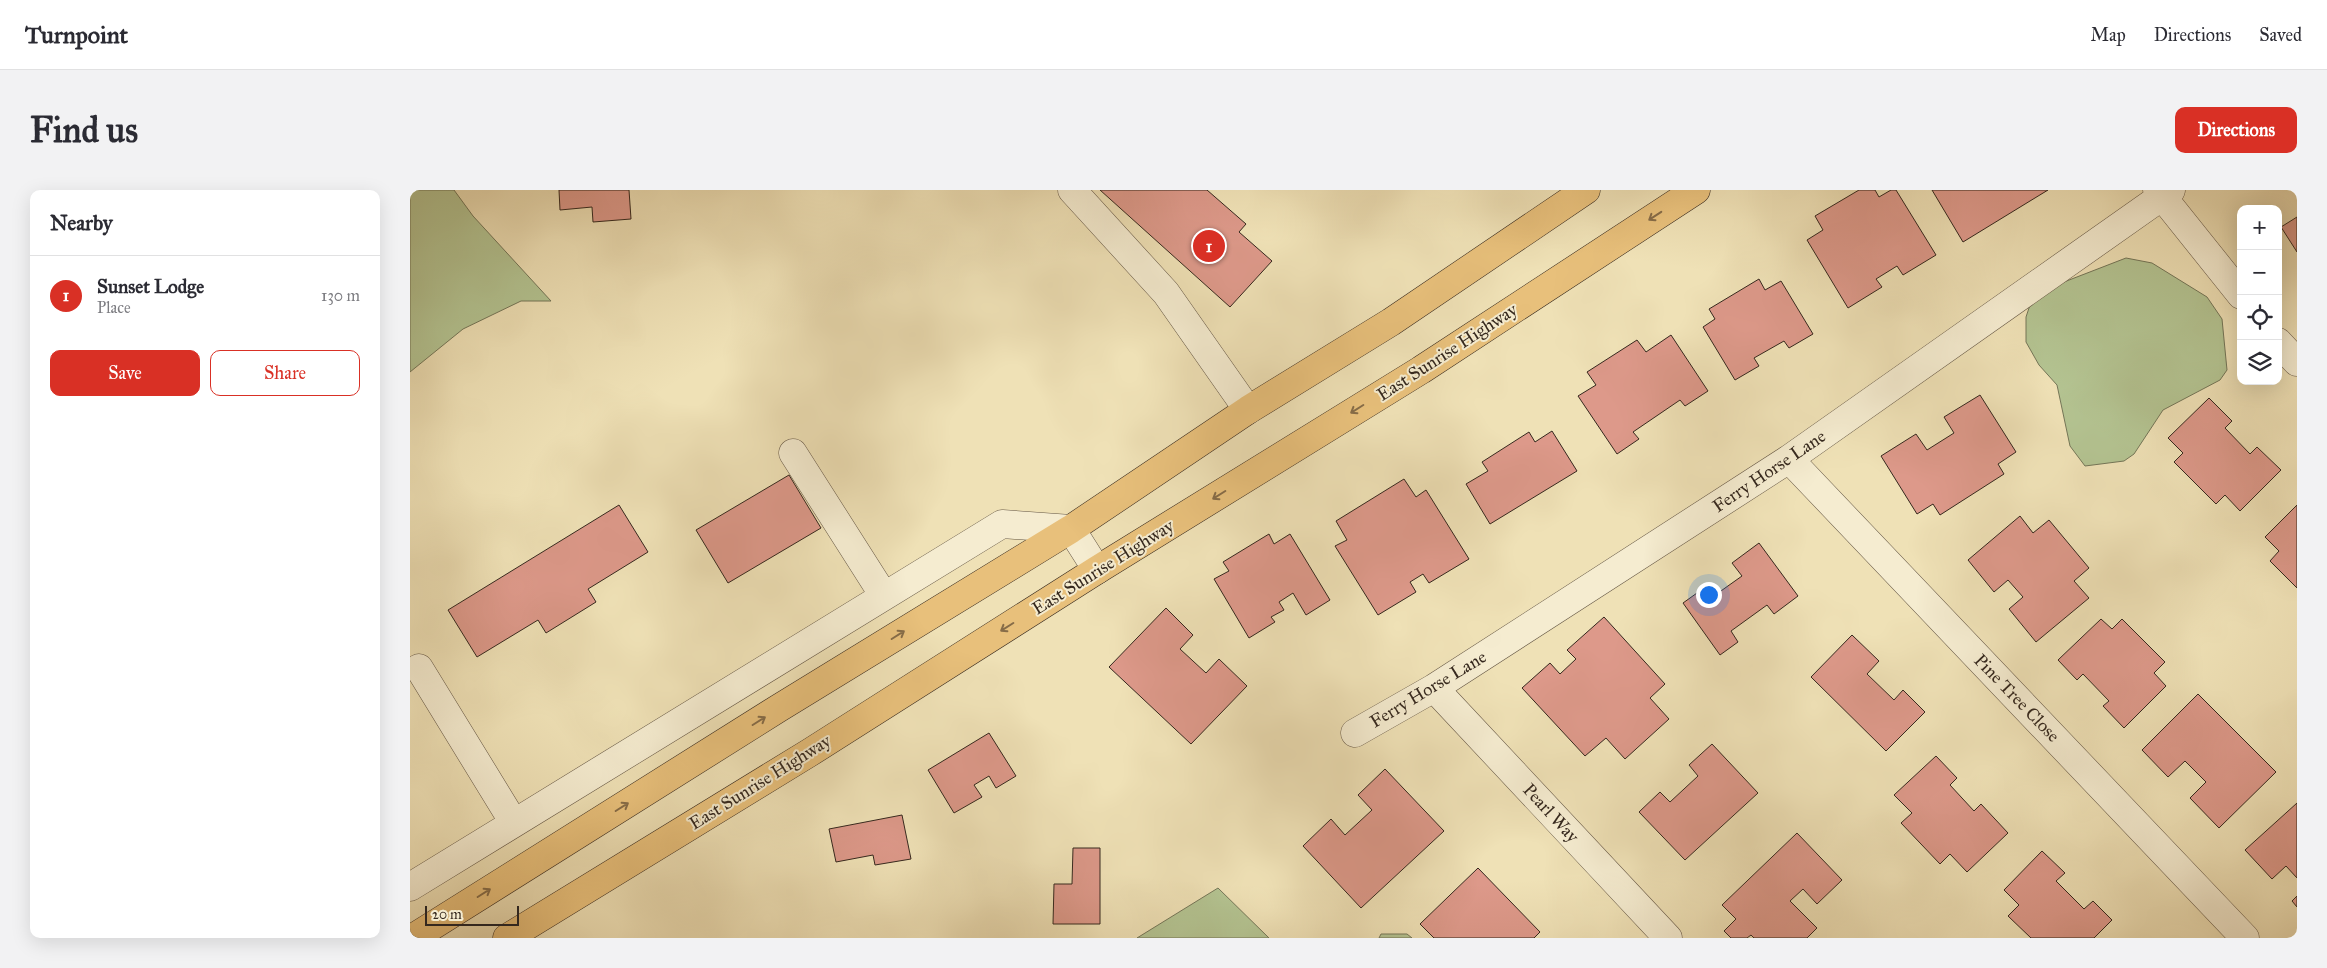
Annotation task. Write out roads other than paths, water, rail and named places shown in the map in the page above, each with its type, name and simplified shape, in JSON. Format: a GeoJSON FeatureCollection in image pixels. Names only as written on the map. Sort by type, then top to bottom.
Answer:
{"type":"FeatureCollection","features":[{"type":"Feature","properties":{"kind":"main road"},"geometry":{"type":"LineString","coordinates":[[413,938],[779,708],[1071,529],[1248,410],[1391,322],[1586,190]]}},
{"type":"Feature","properties":{"kind":"main road","name":"East Sunrise Highway"},"geometry":{"type":"LineString","coordinates":[[507,938],[809,753],[1097,570],[1421,370],[1696,190]]}},
{"type":"Feature","properties":{"kind":"street"},"geometry":{"type":"LineString","coordinates":[[1072,190],[1166,293],[1248,410]]}},
{"type":"Feature","properties":{"kind":"street"},"geometry":{"type":"LineString","coordinates":[[2163,192],[2237,290]]}},
{"type":"Feature","properties":{"kind":"street","name":"Ferry Horse Lane"},"geometry":{"type":"LineString","coordinates":[[1355,733],[1434,688],[1789,459],[2163,192]]}},
{"type":"Feature","properties":{"kind":"street"},"geometry":{"type":"LineString","coordinates":[[2282,346],[2297,362]]}},
{"type":"Feature","properties":{"kind":"street"},"geometry":{"type":"LineString","coordinates":[[793,453],[884,596]]}},
{"type":"Feature","properties":{"kind":"street","name":"Pine Tree Close"},"geometry":{"type":"LineString","coordinates":[[1789,459],[2245,938]]}},
{"type":"Feature","properties":{"kind":"street"},"geometry":{"type":"LineString","coordinates":[[410,887],[1002,524],[1071,529],[1097,570]]}},
{"type":"Feature","properties":{"kind":"street"},"geometry":{"type":"LineString","coordinates":[[419,668],[514,823]]}},
{"type":"Feature","properties":{"kind":"street","name":"Pearl Way"},"geometry":{"type":"LineString","coordinates":[[1434,688],[1668,938]]}},
{"type":"Feature","properties":{"kind":"place","name":"Sunset Lodge"},"geometry":{"type":"Point","coordinates":[1209,246]}}]}
